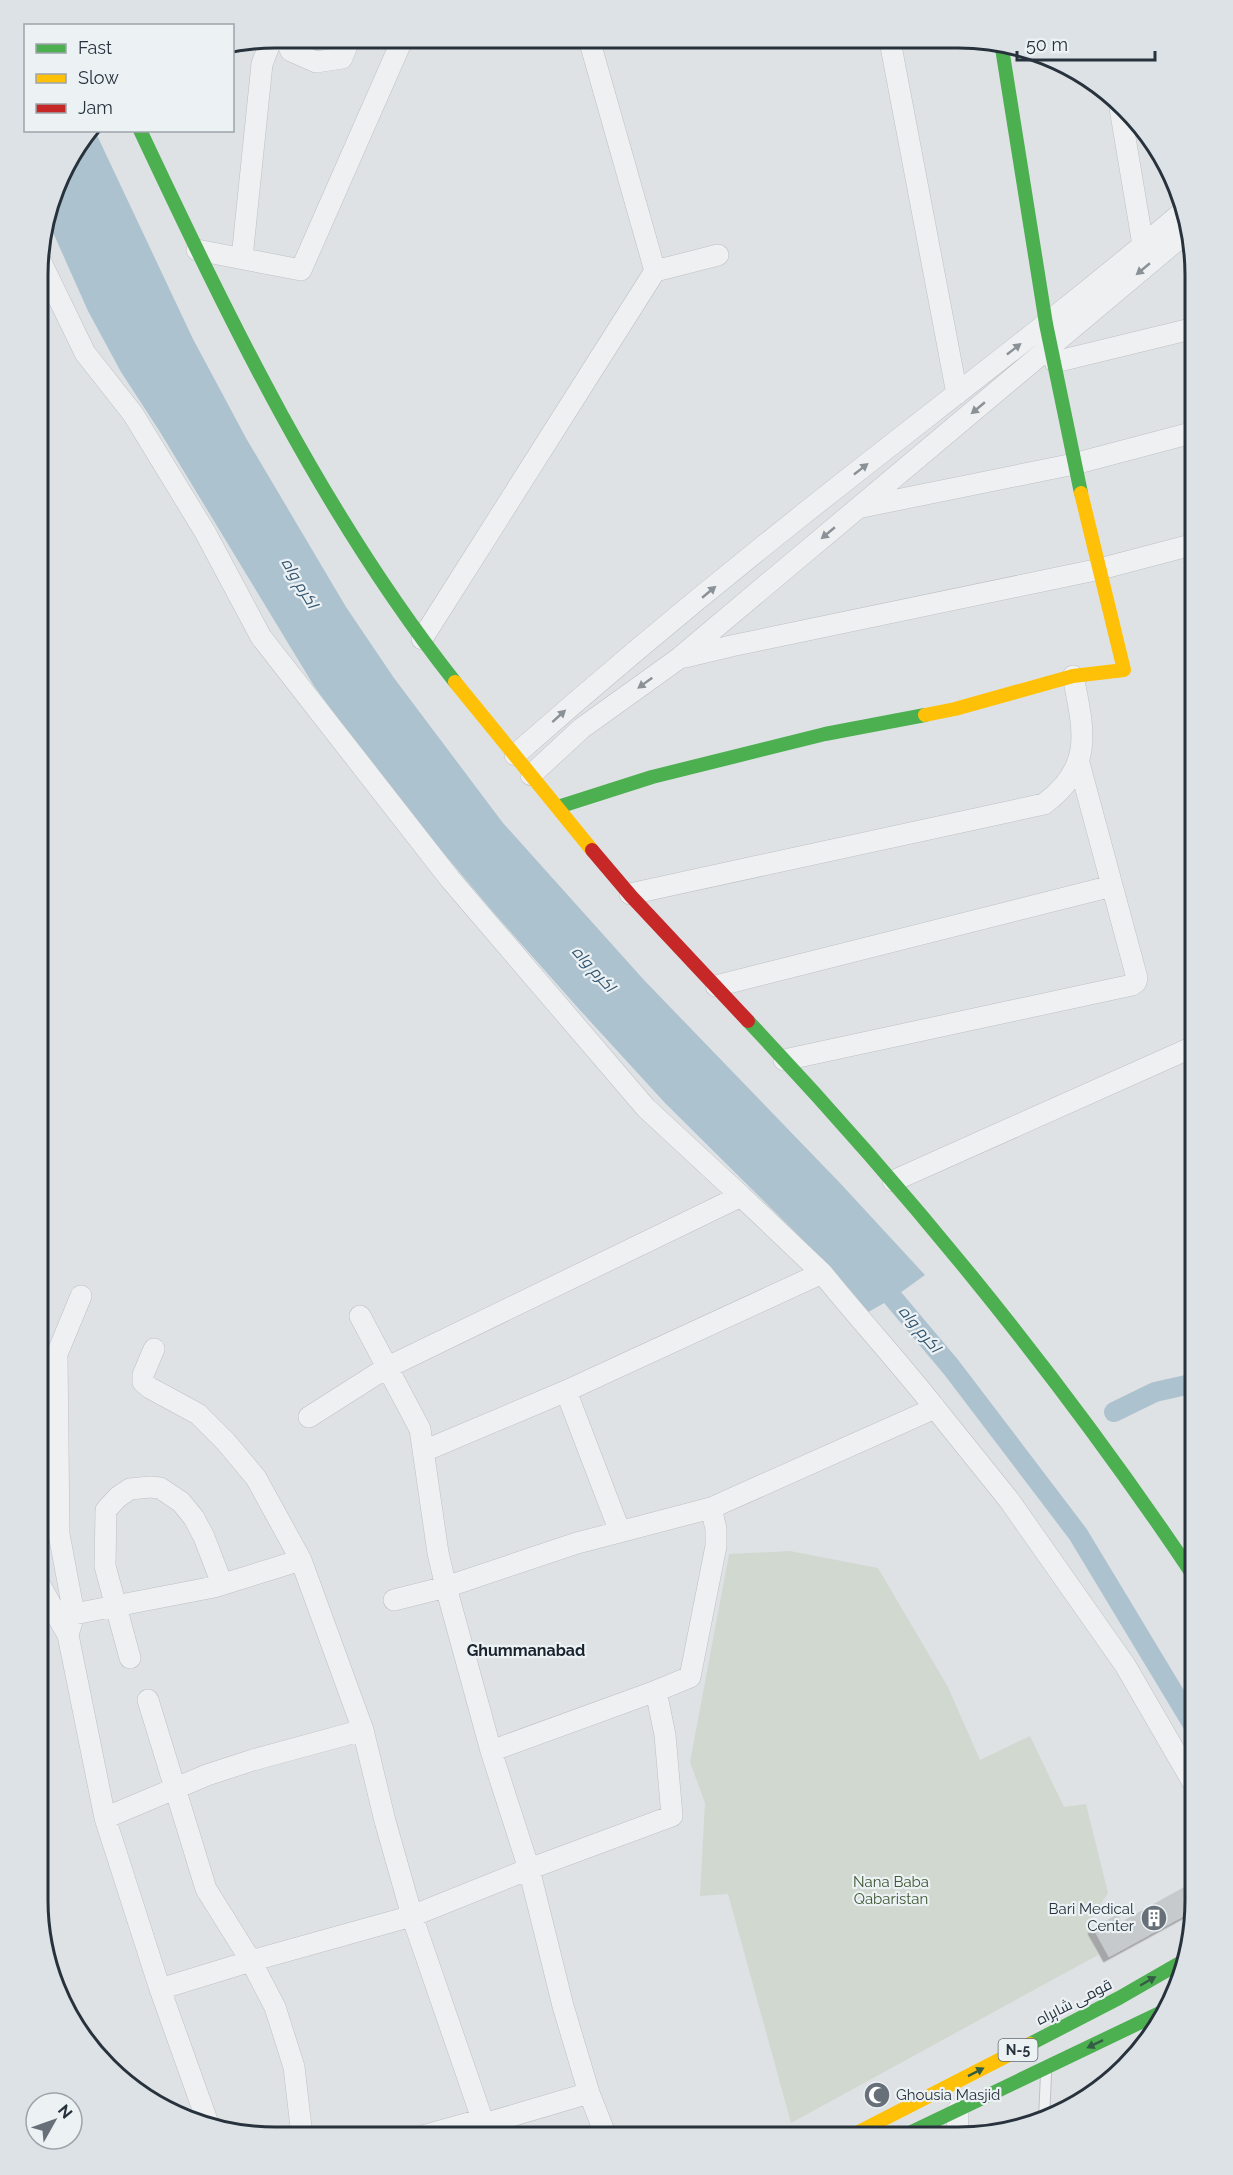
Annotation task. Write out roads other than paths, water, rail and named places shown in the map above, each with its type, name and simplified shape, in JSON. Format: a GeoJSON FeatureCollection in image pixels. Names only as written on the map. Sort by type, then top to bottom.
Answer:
{"type":"FeatureCollection","features":[{"type":"Feature","properties":{"kind":"main road"},"geometry":{"type":"LineString","coordinates":[[558,807],[652,777],[825,734],[955,709],[1073,676],[1124,670],[1074,464],[1046,324],[1003,52]]}},
{"type":"Feature","properties":{"kind":"main road"},"geometry":{"type":"LineString","coordinates":[[141,132],[197,249],[293,437],[354,539],[422,639],[630,894],[784,1060],[966,1266],[1061,1385],[1146,1503],[1185,1563]]}},
{"type":"Feature","properties":{"kind":"main road","name":"قومی شاہراہ"},"geometry":{"type":"LineString","coordinates":[[868,2127],[1119,1998],[1175,1966]]}},
{"type":"Feature","properties":{"kind":"main road","name":"N-5"},"geometry":{"type":"LineString","coordinates":[[922,2127],[1151,2020]]}},
{"type":"Feature","properties":{"kind":"main road"},"geometry":{"type":"LineString","coordinates":[[1005,2056],[1019,2081]]}},
{"type":"Feature","properties":{"kind":"street"},"geometry":{"type":"LineString","coordinates":[[242,258],[262,64],[268,48]]}},
{"type":"Feature","properties":{"kind":"street"},"geometry":{"type":"LineString","coordinates":[[290,48],[291,51],[316,62],[342,58],[346,48]]}},
{"type":"Feature","properties":{"kind":"street"},"geometry":{"type":"LineString","coordinates":[[197,249],[301,270],[399,48]]}},
{"type":"Feature","properties":{"kind":"street"},"geometry":{"type":"LineString","coordinates":[[592,48],[655,271]]}},
{"type":"Feature","properties":{"kind":"street"},"geometry":{"type":"LineString","coordinates":[[891,48],[957,394]]}},
{"type":"Feature","properties":{"kind":"street"},"geometry":{"type":"LineString","coordinates":[[1122,118],[1143,245]]}},
{"type":"Feature","properties":{"kind":"street"},"geometry":{"type":"LineString","coordinates":[[515,755],[566,710],[800,517],[1046,324],[1177,217]]}},
{"type":"Feature","properties":{"kind":"street"},"geometry":{"type":"LineString","coordinates":[[531,775],[582,728],[678,659],[858,508],[1053,354],[1182,237]]}},
{"type":"Feature","properties":{"kind":"street"},"geometry":{"type":"LineString","coordinates":[[422,639],[655,271],[718,255]]}},
{"type":"Feature","properties":{"kind":"street"},"geometry":{"type":"LineString","coordinates":[[48,277],[85,353],[133,414],[205,532],[261,637],[450,879],[645,1108],[822,1273],[862,1322],[906,1370],[1010,1500],[1125,1665],[1185,1769]]}},
{"type":"Feature","properties":{"kind":"street"},"geometry":{"type":"LineString","coordinates":[[1053,354],[1185,330]]}},
{"type":"Feature","properties":{"kind":"street"},"geometry":{"type":"LineString","coordinates":[[858,508],[1074,464],[1185,435]]}},
{"type":"Feature","properties":{"kind":"street"},"geometry":{"type":"LineString","coordinates":[[678,659],[1100,569],[1185,547]]}},
{"type":"Feature","properties":{"kind":"street"},"geometry":{"type":"LineString","coordinates":[[784,1060],[1132,985],[1136,982],[1137,978],[1079,763],[1082,724],[1073,676]]}},
{"type":"Feature","properties":{"kind":"street"},"geometry":{"type":"LineString","coordinates":[[630,894],[1044,804],[1062,791],[1079,763]]}},
{"type":"Feature","properties":{"kind":"street"},"geometry":{"type":"LineString","coordinates":[[716,986],[1112,886]]}},
{"type":"Feature","properties":{"kind":"street"},"geometry":{"type":"LineString","coordinates":[[893,1181],[1185,1050]]}},
{"type":"Feature","properties":{"kind":"street"},"geometry":{"type":"LineString","coordinates":[[309,1417],[386,1368],[741,1196]]}},
{"type":"Feature","properties":{"kind":"street"},"geometry":{"type":"LineString","coordinates":[[423,1451],[566,1391],[822,1273]]}},
{"type":"Feature","properties":{"kind":"street"},"geometry":{"type":"LineString","coordinates":[[48,1352],[81,1296]]}},
{"type":"Feature","properties":{"kind":"street"},"geometry":{"type":"LineString","coordinates":[[360,1316],[420,1430],[438,1553],[446,1587],[491,1751],[529,1869],[563,2006],[603,2127]]}},
{"type":"Feature","properties":{"kind":"street"},"geometry":{"type":"LineString","coordinates":[[154,1349],[142,1375],[143,1382],[198,1414],[226,1442],[256,1478],[301,1560],[363,1730],[385,1821],[412,1916],[485,2126],[590,2093]]}},
{"type":"Feature","properties":{"kind":"street"},"geometry":{"type":"LineString","coordinates":[[48,1369],[59,1534],[74,1614],[68,1635]]}},
{"type":"Feature","properties":{"kind":"street"},"geometry":{"type":"LineString","coordinates":[[566,1391],[620,1532]]}},
{"type":"Feature","properties":{"kind":"street"},"geometry":{"type":"LineString","coordinates":[[394,1600],[446,1587],[577,1543],[711,1508],[935,1408]]}},
{"type":"Feature","properties":{"kind":"street"},"geometry":{"type":"LineString","coordinates":[[130,1658],[105,1566],[106,1510],[118,1497],[130,1489],[150,1487],[160,1488],[181,1502],[194,1518],[204,1537],[222,1584]]}},
{"type":"Feature","properties":{"kind":"street"},"geometry":{"type":"LineString","coordinates":[[491,1751],[690,1677],[716,1546],[716,1529],[711,1508]]}},
{"type":"Feature","properties":{"kind":"street"},"geometry":{"type":"LineString","coordinates":[[74,1614],[222,1584],[301,1560]]}},
{"type":"Feature","properties":{"kind":"street"},"geometry":{"type":"LineString","coordinates":[[48,1600],[68,1635],[105,1818],[160,1989],[205,2116]]}},
{"type":"Feature","properties":{"kind":"street"},"geometry":{"type":"LineString","coordinates":[[160,1989],[412,1916],[672,1815],[664,1735],[656,1691]]}},
{"type":"Feature","properties":{"kind":"street"},"geometry":{"type":"LineString","coordinates":[[148,1700],[206,1889],[251,1961],[274,2007],[294,2067],[301,2127]]}},
{"type":"Feature","properties":{"kind":"street"},"geometry":{"type":"LineString","coordinates":[[105,1818],[207,1775],[363,1730]]}},
{"type":"Feature","properties":{"kind":"street"},"geometry":{"type":"LineString","coordinates":[[957,2127],[958,2110]]}},
{"type":"Feature","properties":{"kind":"lane"},"geometry":{"type":"LineString","coordinates":[[1044,2110],[1046,2068]]}},
{"type":"Feature","properties":{"kind":"water"},"geometry":{"type":"Polygon","coordinates":[[[97,135],[193,339],[246,438],[346,607],[394,678],[503,823],[644,980],[840,1183],[925,1275],[893,1298],[865,1314],[799,1236],[665,1103],[493,912],[387,786],[314,686],[160,432],[121,372],[88,311],[52,231],[71,175],[97,135]]]}},
{"type":"Feature","properties":{"kind":"waterway","name":"اکرم واہ"},"geometry":{"type":"LineString","coordinates":[[877,1279],[951,1367],[1078,1534],[1185,1711]]}},
{"type":"Feature","properties":{"kind":"waterway"},"geometry":{"type":"LineString","coordinates":[[1114,1412],[1155,1392],[1185,1385]]}},
{"type":"Feature","properties":{"kind":"place","name":"Bari Medical Center"},"geometry":{"type":"Point","coordinates":[1154,1918]}},
{"type":"Feature","properties":{"kind":"place","name":"Ghousia Masjid"},"geometry":{"type":"Point","coordinates":[877,2095]}},
{"type":"Feature","properties":{"kind":"district","name":"Ghummanabad"},"geometry":{"type":"Point","coordinates":[526,1650]}},
{"type":"Feature","properties":{"kind":"park label","name":"Nana Baba Qabaristan"},"geometry":{"type":"Point","coordinates":[891,1890]}}]}
